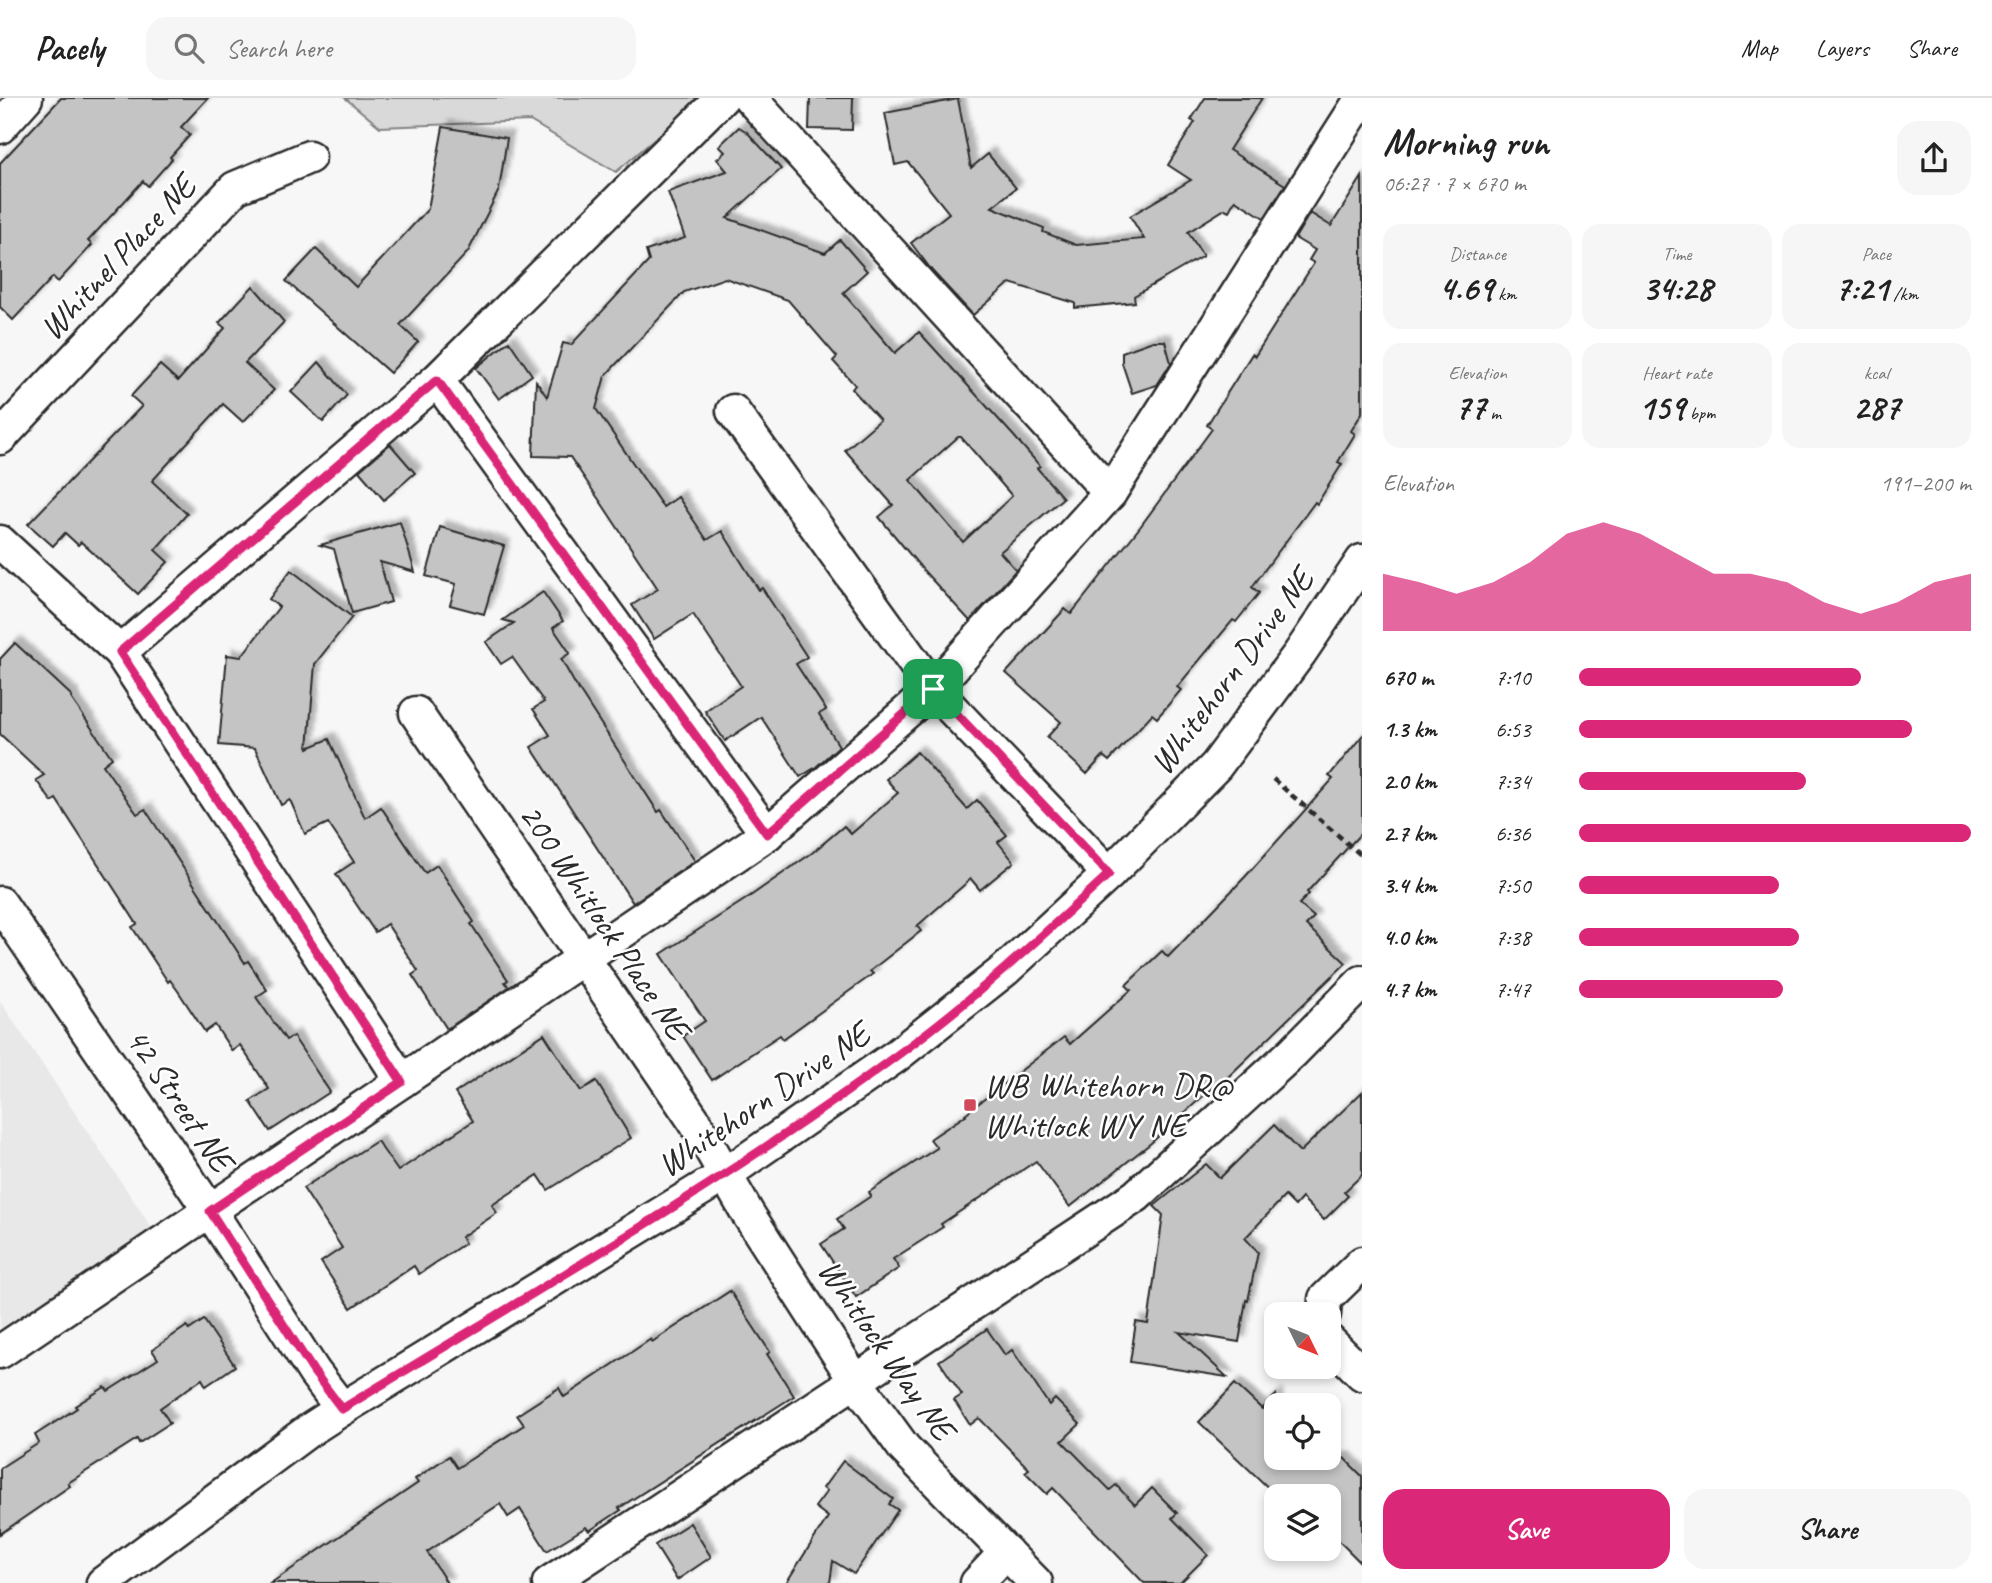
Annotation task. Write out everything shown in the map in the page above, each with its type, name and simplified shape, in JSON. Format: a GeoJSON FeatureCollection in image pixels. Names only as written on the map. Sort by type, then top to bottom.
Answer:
{"type":"FeatureCollection","features":[{"type":"Feature","properties":{"kind":"street"},"geometry":{"type":"LineString","coordinates":[[0,127],[26,98]]}},
{"type":"Feature","properties":{"kind":"street"},"geometry":{"type":"LineString","coordinates":[[120,652],[437,380],[722,98]]}},
{"type":"Feature","properties":{"kind":"street"},"geometry":{"type":"LineString","coordinates":[[750,98],[1110,493]]}},
{"type":"Feature","properties":{"kind":"street"},"geometry":{"type":"LineString","coordinates":[[0,1352],[767,834],[933,689],[1110,493],[1362,99]]}},
{"type":"Feature","properties":{"kind":"street","name":"Whitnel Place NE"},"geometry":{"type":"LineString","coordinates":[[0,438],[235,188],[309,157]]}},
{"type":"Feature","properties":{"kind":"street"},"geometry":{"type":"LineString","coordinates":[[437,380],[767,834]]}},
{"type":"Feature","properties":{"kind":"street"},"geometry":{"type":"LineString","coordinates":[[733,411],[933,689],[1109,874]]}},
{"type":"Feature","properties":{"kind":"street"},"geometry":{"type":"LineString","coordinates":[[0,542],[120,652],[402,1082]]}},
{"type":"Feature","properties":{"kind":"street","name":"Whitehorn Drive NE"},"geometry":{"type":"LineString","coordinates":[[103,1583],[308,1431],[726,1174],[907,1048],[1005,970],[1109,874],[1216,766],[1300,653],[1362,561]]}},
{"type":"Feature","properties":{"kind":"street","name":"200 Whitlock Place NE"},"geometry":{"type":"LineString","coordinates":[[416,713],[695,1122],[726,1174]]}},
{"type":"Feature","properties":{"kind":"street","name":"42 Street NE"},"geometry":{"type":"LineString","coordinates":[[0,903],[210,1211],[314,1372],[342,1409]]}},
{"type":"Feature","properties":{"kind":"street"},"geometry":{"type":"LineString","coordinates":[[549,1583],[1136,1196],[1292,1053],[1362,982]]}},
{"type":"Feature","properties":{"kind":"street","name":"Whitlock Way NE"},"geometry":{"type":"LineString","coordinates":[[726,1174],[748,1214],[856,1382],[904,1448],[1036,1583]]}},
{"type":"Feature","properties":{"kind":"street"},"geometry":{"type":"LineString","coordinates":[[1325,1302],[1325,1298],[1362,1264]]}},
{"type":"Feature","properties":{"kind":"street"},"geometry":{"type":"LineString","coordinates":[[1341,1353],[1362,1374]]}},
{"type":"Feature","properties":{"kind":"street"},"geometry":{"type":"LineString","coordinates":[[977,1583],[1006,1552]]}},
{"type":"Feature","properties":{"kind":"path"},"geometry":{"type":"LineString","coordinates":[[1273,779],[1362,856]]}},
{"type":"Feature","properties":{"kind":"shaded area"},"geometry":{"type":"Polygon","coordinates":[[[345,98],[703,98],[616,172],[530,121],[380,127],[345,98]]]}},
{"type":"Feature","properties":{"kind":"shaded area"},"geometry":{"type":"Polygon","coordinates":[[[0,1001],[154,1231],[0,1333],[0,1001]]]}},
{"type":"Feature","properties":{"kind":"building"},"geometry":{"type":"Polygon","coordinates":[[[61,98],[208,98],[181,127],[190,135],[170,157],[172,159],[148,186],[143,181],[88,241],[92,245],[58,282],[53,277],[13,320],[0,307],[0,163],[61,98]]]}},
{"type":"Feature","properties":{"kind":"building"},"geometry":{"type":"Polygon","coordinates":[[[810,98],[853,98],[852,130],[809,129],[810,98]]]}},
{"type":"Feature","properties":{"kind":"building"},"geometry":{"type":"Polygon","coordinates":[[[1205,98],[1262,98],[1229,150],[1285,185],[1264,218],[1235,200],[1229,211],[1225,209],[1188,232],[1203,256],[1134,296],[1135,302],[1075,308],[1075,303],[1010,283],[973,315],[933,272],[911,243],[949,213],[908,162],[895,165],[885,113],[958,99],[971,168],[988,154],[1016,188],[992,207],[1044,228],[1043,232],[1076,245],[1144,239],[1130,216],[1191,180],[1168,165],[1195,122],[1191,120],[1205,98]]]}},
{"type":"Feature","properties":{"kind":"building"},"geometry":{"type":"Polygon","coordinates":[[[443,127],[507,138],[499,190],[468,252],[400,325],[418,342],[390,373],[286,281],[316,249],[356,287],[428,209],[443,127]]]}},
{"type":"Feature","properties":{"kind":"building"},"geometry":{"type":"Polygon","coordinates":[[[739,127],[747,132],[781,169],[727,218],[825,253],[840,240],[867,271],[843,293],[895,353],[919,332],[1040,466],[1037,468],[1063,498],[1000,552],[1016,570],[970,621],[879,517],[893,505],[845,450],[880,420],[852,389],[855,385],[833,361],[837,357],[788,300],[725,278],[684,292],[605,376],[596,409],[663,507],[678,497],[707,540],[722,531],[759,590],[762,588],[807,657],[796,664],[826,710],[819,714],[839,746],[816,767],[800,777],[761,717],[725,741],[705,711],[741,686],[693,614],[654,639],[632,605],[658,589],[604,507],[570,457],[533,456],[536,381],[547,397],[563,343],[571,345],[649,261],[646,251],[685,238],[668,192],[727,171],[717,159],[725,152],[719,146],[739,127]],[[961,437],[910,480],[963,542],[1012,496],[961,437]]]}},
{"type":"Feature","properties":{"kind":"building"},"geometry":{"type":"Polygon","coordinates":[[[1362,177],[1362,413],[1351,431],[1355,434],[1338,462],[1342,464],[1317,504],[1315,502],[1252,587],[1259,593],[1177,687],[1181,690],[1157,718],[1152,714],[1109,761],[1103,756],[1087,774],[1047,737],[1061,722],[1006,673],[1065,609],[1071,614],[1140,527],[1212,429],[1207,425],[1314,263],[1309,260],[1315,250],[1295,238],[1310,213],[1331,226],[1362,177]]]}},
{"type":"Feature","properties":{"kind":"building"},"geometry":{"type":"Polygon","coordinates":[[[253,286],[284,322],[245,363],[274,390],[243,422],[223,404],[152,481],[187,514],[155,550],[168,562],[138,594],[81,542],[78,545],[65,533],[53,546],[28,524],[142,406],[131,396],[160,365],[178,381],[225,328],[219,323],[253,286]]]}},
{"type":"Feature","properties":{"kind":"building"},"geometry":{"type":"Polygon","coordinates":[[[509,341],[532,375],[499,399],[476,368],[509,341]]]}},
{"type":"Feature","properties":{"kind":"building"},"geometry":{"type":"Polygon","coordinates":[[[1153,341],[1165,341],[1171,363],[1157,385],[1132,393],[1122,363],[1122,352],[1153,341]]]}},
{"type":"Feature","properties":{"kind":"building"},"geometry":{"type":"Polygon","coordinates":[[[319,362],[347,395],[323,422],[291,392],[319,362]]]}},
{"type":"Feature","properties":{"kind":"building"},"geometry":{"type":"Polygon","coordinates":[[[390,444],[415,473],[384,500],[359,471],[390,444]]]}},
{"type":"Feature","properties":{"kind":"building"},"geometry":{"type":"Polygon","coordinates":[[[400,522],[415,572],[380,562],[391,602],[352,613],[334,549],[320,545],[400,522]]]}},
{"type":"Feature","properties":{"kind":"building"},"geometry":{"type":"Polygon","coordinates":[[[440,527],[504,546],[484,614],[450,605],[456,584],[426,576],[440,527]]]}},
{"type":"Feature","properties":{"kind":"building"},"geometry":{"type":"Polygon","coordinates":[[[291,570],[352,617],[315,664],[308,748],[329,739],[365,818],[381,807],[425,873],[437,865],[508,980],[505,982],[509,987],[447,1029],[412,975],[418,971],[387,924],[375,932],[336,874],[354,862],[328,823],[305,834],[290,800],[281,805],[255,748],[219,745],[227,655],[241,657],[279,607],[269,599],[291,570]]]}},
{"type":"Feature","properties":{"kind":"building"},"geometry":{"type":"Polygon","coordinates":[[[543,592],[563,621],[553,628],[570,653],[561,659],[575,684],[658,812],[661,810],[695,861],[633,903],[531,747],[550,735],[533,709],[544,702],[512,657],[501,664],[486,642],[514,623],[503,620],[543,592]]]}},
{"type":"Feature","properties":{"kind":"building"},"geometry":{"type":"Polygon","coordinates":[[[15,643],[72,696],[112,758],[103,765],[137,814],[145,809],[245,963],[248,961],[267,990],[256,997],[286,1040],[293,1036],[330,1092],[270,1131],[250,1101],[269,1089],[240,1045],[232,1051],[215,1025],[205,1032],[132,927],[137,924],[56,799],[52,802],[36,780],[44,775],[0,734],[0,659],[15,643]]]}},
{"type":"Feature","properties":{"kind":"building"},"geometry":{"type":"Polygon","coordinates":[[[1362,736],[1362,832],[1299,904],[1314,917],[1306,925],[1346,963],[1229,1076],[1151,1143],[1070,1207],[1036,1161],[893,1259],[899,1268],[856,1297],[821,1244],[844,1229],[837,1219],[871,1196],[869,1192],[937,1148],[930,1139],[966,1115],[1064,1037],[1070,1044],[1131,990],[1126,985],[1162,951],[1168,957],[1333,779],[1329,776],[1362,736]]]}},
{"type":"Feature","properties":{"kind":"building"},"geometry":{"type":"Polygon","coordinates":[[[917,752],[967,809],[977,800],[1007,835],[998,842],[1014,862],[980,890],[971,879],[917,926],[921,931],[870,971],[873,974],[783,1039],[780,1035],[712,1080],[683,1036],[705,1021],[661,954],[812,853],[844,826],[851,834],[898,793],[886,779],[917,752]]]}},
{"type":"Feature","properties":{"kind":"building"},"geometry":{"type":"Polygon","coordinates":[[[544,1034],[581,1091],[596,1081],[631,1138],[548,1190],[538,1175],[492,1205],[497,1213],[461,1237],[465,1243],[419,1274],[414,1266],[351,1308],[321,1262],[342,1248],[303,1188],[377,1141],[398,1171],[473,1121],[455,1093],[544,1034]]]}},
{"type":"Feature","properties":{"kind":"building"},"geometry":{"type":"Polygon","coordinates":[[[1362,1092],[1362,1175],[1344,1192],[1348,1196],[1324,1220],[1302,1198],[1295,1206],[1285,1196],[1245,1238],[1258,1252],[1239,1342],[1179,1332],[1227,1377],[1130,1362],[1136,1322],[1148,1324],[1163,1215],[1154,1206],[1206,1164],[1220,1178],[1274,1125],[1300,1152],[1362,1092]]]}},
{"type":"Feature","properties":{"kind":"building"},"geometry":{"type":"Polygon","coordinates":[[[730,1291],[770,1352],[767,1354],[794,1396],[619,1508],[621,1510],[589,1531],[586,1527],[547,1551],[520,1509],[508,1517],[500,1504],[427,1552],[447,1583],[271,1583],[418,1483],[415,1479],[449,1456],[457,1468],[524,1425],[517,1415],[559,1388],[564,1397],[730,1291]]]}},
{"type":"Feature","properties":{"kind":"building"},"geometry":{"type":"Polygon","coordinates":[[[204,1320],[235,1366],[206,1386],[202,1379],[160,1408],[170,1423],[139,1443],[137,1439],[68,1483],[70,1486],[0,1534],[0,1468],[39,1443],[35,1435],[77,1408],[75,1406],[105,1387],[108,1391],[158,1359],[152,1350],[187,1326],[189,1330],[204,1320]]]}},
{"type":"Feature","properties":{"kind":"building"},"geometry":{"type":"Polygon","coordinates":[[[987,1329],[1005,1355],[1012,1350],[1049,1405],[1055,1399],[1080,1424],[1062,1441],[1110,1490],[1116,1485],[1135,1505],[1152,1488],[1177,1513],[1172,1518],[1208,1555],[1180,1583],[1144,1583],[1053,1488],[1047,1494],[1025,1472],[1029,1469],[979,1418],[970,1425],[954,1400],[962,1395],[939,1361],[987,1329]]]}},
{"type":"Feature","properties":{"kind":"building"},"geometry":{"type":"Polygon","coordinates":[[[1235,1384],[1262,1409],[1264,1407],[1264,1470],[1341,1470],[1341,1458],[1344,1458],[1362,1476],[1362,1564],[1341,1543],[1341,1484],[1264,1484],[1199,1422],[1235,1384]]]}},
{"type":"Feature","properties":{"kind":"building"},"geometry":{"type":"Polygon","coordinates":[[[843,1461],[893,1499],[889,1504],[898,1510],[854,1574],[833,1561],[830,1583],[786,1583],[828,1517],[815,1507],[827,1491],[823,1488],[843,1461]]]}},
{"type":"Feature","properties":{"kind":"building"},"geometry":{"type":"Polygon","coordinates":[[[690,1523],[711,1557],[677,1580],[655,1545],[690,1523]]]}},
{"type":"Feature","properties":{"kind":"place","name":"WB Whitehorn DR@ Whitlock WY NE"},"geometry":{"type":"Point","coordinates":[970,1105]}},
{"type":"Feature","properties":{"kind":"route"},"geometry":{"type":"LineString","coordinates":[[437,380],[767,834],[933,689],[1109,874],[1005,970],[896,1056],[726,1174],[342,1409],[314,1372],[210,1211],[402,1082],[120,652],[437,380]]}}]}
